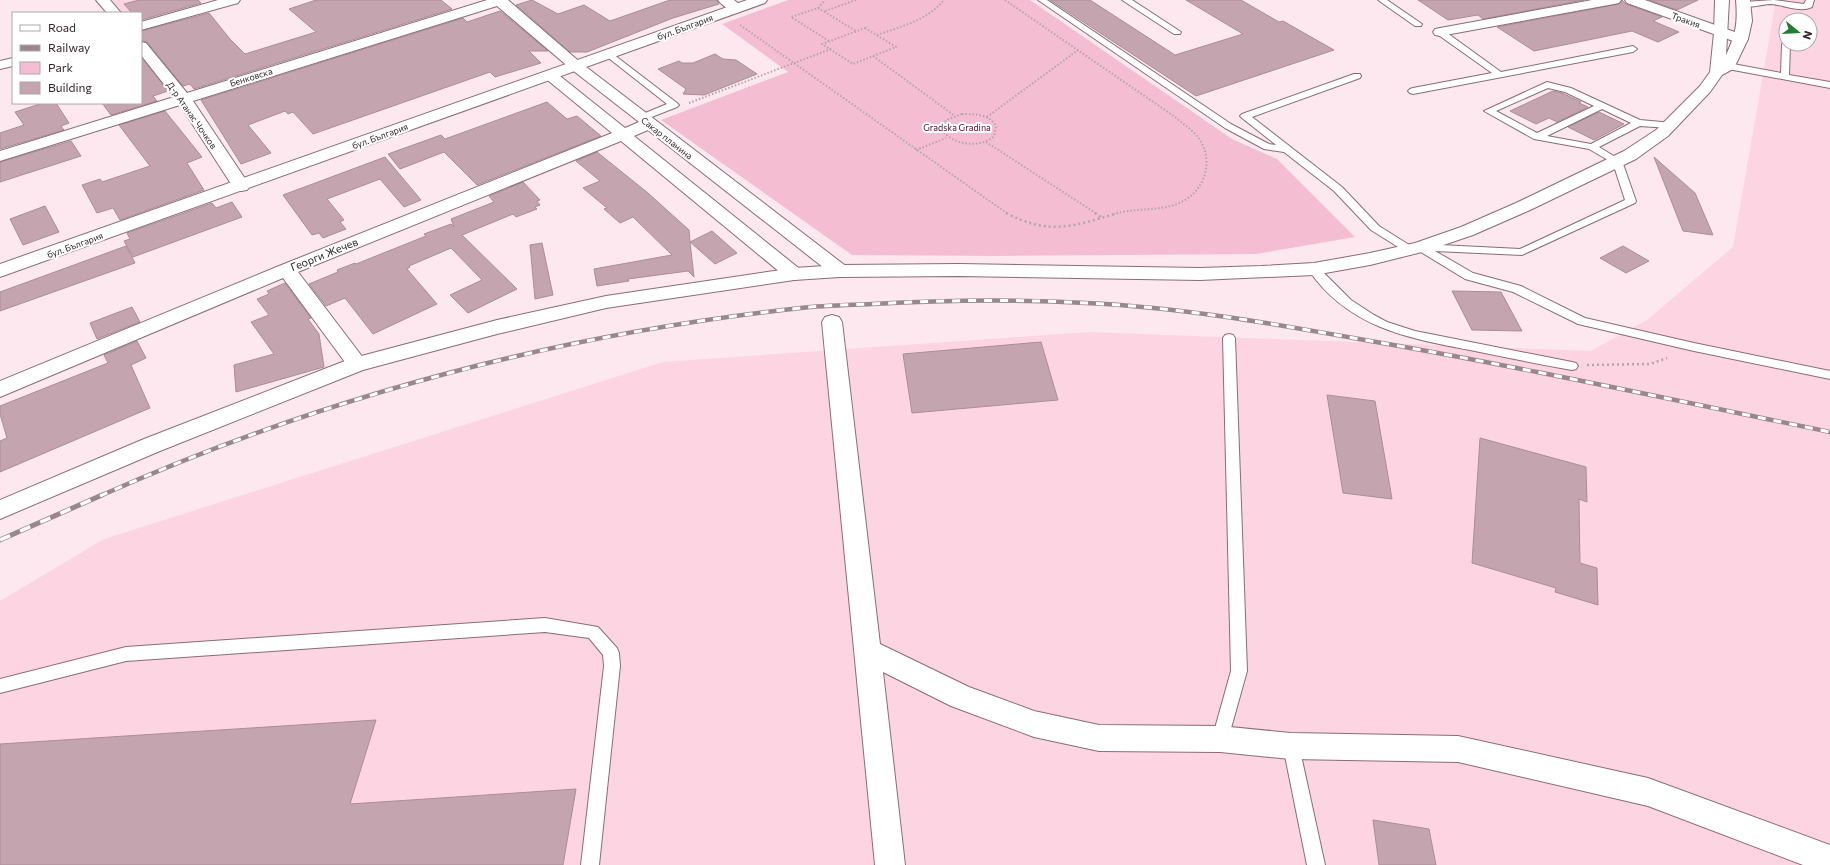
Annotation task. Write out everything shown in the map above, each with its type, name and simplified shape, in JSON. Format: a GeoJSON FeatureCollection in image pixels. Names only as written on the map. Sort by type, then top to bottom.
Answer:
{"type":"FeatureCollection","features":[{"type":"Feature","properties":{"kind":"street"},"geometry":{"type":"LineString","coordinates":[[103,0],[113,12]]}},
{"type":"Feature","properties":{"kind":"street"},"geometry":{"type":"LineString","coordinates":[[142,26],[233,0]]}},
{"type":"Feature","properties":{"kind":"street","name":"Сакар планина"},"geometry":{"type":"LineString","coordinates":[[499,0],[576,66],[645,121],[840,271]]}},
{"type":"Feature","properties":{"kind":"street","name":"Бенковска"},"geometry":{"type":"LineString","coordinates":[[0,156],[499,0]]}},
{"type":"Feature","properties":{"kind":"street","name":"бул. България"},"geometry":{"type":"LineString","coordinates":[[0,272],[609,54],[728,7],[760,0]]}},
{"type":"Feature","properties":{"kind":"street"},"geometry":{"type":"LineString","coordinates":[[1440,32],[1614,0]]}},
{"type":"Feature","properties":{"kind":"street","name":"Тракия"},"geometry":{"type":"LineString","coordinates":[[1632,0],[1740,39]]}},
{"type":"Feature","properties":{"kind":"street"},"geometry":{"type":"LineString","coordinates":[[1722,0],[1722,69]]}},
{"type":"Feature","properties":{"kind":"street"},"geometry":{"type":"LineString","coordinates":[[0,510],[152,445],[357,364],[497,327],[606,302],[794,274],[840,271],[959,270],[1200,274],[1314,268],[1370,259],[1415,248],[1467,231],[1522,207],[1617,161],[1655,137],[1670,125],[1722,69],[1740,39],[1745,21],[1744,1]]}},
{"type":"Feature","properties":{"kind":"street","name":"Д-р Атанас Чочков"},"geometry":{"type":"LineString","coordinates":[[142,47],[183,98],[241,186]]}},
{"type":"Feature","properties":{"kind":"street"},"geometry":{"type":"LineString","coordinates":[[0,65],[12,62]]}},
{"type":"Feature","properties":{"kind":"street"},"geometry":{"type":"LineString","coordinates":[[550,75],[794,274]]}},
{"type":"Feature","properties":{"kind":"street","name":"Георги Жечев"},"geometry":{"type":"LineString","coordinates":[[0,389],[286,270],[624,134],[645,121]]}},
{"type":"Feature","properties":{"kind":"street"},"geometry":{"type":"LineString","coordinates":[[286,270],[357,364]]}},
{"type":"Feature","properties":{"kind":"street"},"geometry":{"type":"LineString","coordinates":[[832,322],[890,865]]}},
{"type":"Feature","properties":{"kind":"street"},"geometry":{"type":"LineString","coordinates":[[867,651],[961,698],[1034,724],[1099,738],[1220,739],[1291,746],[1458,749],[1648,792],[1830,860]]}},
{"type":"Feature","properties":{"kind":"lane"},"geometry":{"type":"LineString","coordinates":[[1042,0],[1228,126],[1268,147],[1286,149]]}},
{"type":"Feature","properties":{"kind":"lane"},"geometry":{"type":"LineString","coordinates":[[1126,0],[1177,32]]}},
{"type":"Feature","properties":{"kind":"lane"},"geometry":{"type":"LineString","coordinates":[[1382,0],[1418,24]]}},
{"type":"Feature","properties":{"kind":"lane"},"geometry":{"type":"LineString","coordinates":[[1744,1],[1771,2],[1805,7],[1809,4],[1810,0]]}},
{"type":"Feature","properties":{"kind":"lane"},"geometry":{"type":"LineString","coordinates":[[1440,32],[1500,74]]}},
{"type":"Feature","properties":{"kind":"lane"},"geometry":{"type":"LineString","coordinates":[[1413,91],[1633,49]]}},
{"type":"Feature","properties":{"kind":"lane"},"geometry":{"type":"LineString","coordinates":[[1785,76],[1786,52]]}},
{"type":"Feature","properties":{"kind":"lane"},"geometry":{"type":"LineString","coordinates":[[609,54],[674,105],[645,121]]}},
{"type":"Feature","properties":{"kind":"lane"},"geometry":{"type":"LineString","coordinates":[[1722,69],[1785,76],[1830,85]]}},
{"type":"Feature","properties":{"kind":"lane"},"geometry":{"type":"LineString","coordinates":[[1357,76],[1245,116],[1338,189],[1375,228],[1469,276],[1517,289],[1582,321],[1694,347],[1830,375]]}},
{"type":"Feature","properties":{"kind":"lane"},"geometry":{"type":"LineString","coordinates":[[1415,248],[1522,252],[1631,201],[1617,161],[1592,147],[1537,136],[1490,111],[1547,85],[1568,90],[1638,123],[1670,125]]}},
{"type":"Feature","properties":{"kind":"lane"},"geometry":{"type":"LineString","coordinates":[[1537,136],[1601,106]]}},
{"type":"Feature","properties":{"kind":"lane"},"geometry":{"type":"LineString","coordinates":[[1592,147],[1638,123]]}},
{"type":"Feature","properties":{"kind":"lane"},"geometry":{"type":"LineString","coordinates":[[1314,268],[1330,288],[1348,305],[1367,318],[1389,328],[1414,335],[1572,366]]}},
{"type":"Feature","properties":{"kind":"lane"},"geometry":{"type":"LineString","coordinates":[[1220,739],[1239,671],[1228,338]]}},
{"type":"Feature","properties":{"kind":"lane"},"geometry":{"type":"LineString","coordinates":[[0,686],[126,654],[545,625],[593,632],[611,653],[612,666],[590,865]]}},
{"type":"Feature","properties":{"kind":"lane"},"geometry":{"type":"LineString","coordinates":[[1291,746],[1316,865]]}},
{"type":"Feature","properties":{"kind":"path"},"geometry":{"type":"LineString","coordinates":[[824,0],[818,8],[791,17],[829,42]]}},
{"type":"Feature","properties":{"kind":"path"},"geometry":{"type":"LineString","coordinates":[[825,12],[856,0]]}},
{"type":"Feature","properties":{"kind":"path"},"geometry":{"type":"LineString","coordinates":[[876,35],[930,14],[942,5],[944,0]]}},
{"type":"Feature","properties":{"kind":"path"},"geometry":{"type":"LineString","coordinates":[[728,7],[794,64],[1007,214],[1025,222],[1047,227],[1067,227],[1138,209],[1163,208],[1186,201],[1202,185],[1207,171],[1206,153],[1196,135],[1175,117],[1005,0]]}},
{"type":"Feature","properties":{"kind":"path"},"geometry":{"type":"LineString","coordinates":[[818,8],[856,32]]}},
{"type":"Feature","properties":{"kind":"path"},"geometry":{"type":"LineString","coordinates":[[865,28],[896,47],[853,64],[822,44],[856,32],[865,28]]}},
{"type":"Feature","properties":{"kind":"path"},"geometry":{"type":"LineString","coordinates":[[674,105],[685,105],[831,49]]}},
{"type":"Feature","properties":{"kind":"path"},"geometry":{"type":"LineString","coordinates":[[987,117],[1078,50]]}},
{"type":"Feature","properties":{"kind":"path"},"geometry":{"type":"LineString","coordinates":[[873,56],[955,116]]}},
{"type":"Feature","properties":{"kind":"path"},"geometry":{"type":"LineString","coordinates":[[971,114],[987,117],[993,121],[998,130],[996,134],[986,142],[969,144],[953,141],[946,138],[942,133],[941,128],[947,119],[955,116],[971,114]]}},
{"type":"Feature","properties":{"kind":"path"},"geometry":{"type":"LineString","coordinates":[[916,150],[946,138]]}},
{"type":"Feature","properties":{"kind":"path"},"geometry":{"type":"LineString","coordinates":[[986,142],[1101,218]]}},
{"type":"Feature","properties":{"kind":"path"},"geometry":{"type":"LineString","coordinates":[[1572,366],[1650,364],[1694,347]]}},
{"type":"Feature","properties":{"kind":"shaded area"},"geometry":{"type":"Polygon","coordinates":[[[112,0],[207,0],[142,18],[142,12],[121,12],[112,0]]]}},
{"type":"Feature","properties":{"kind":"shaded area"},"geometry":{"type":"Polygon","coordinates":[[[1776,0],[1830,0],[1830,865],[0,865],[0,601],[104,539],[663,362],[1089,332],[1591,351],[1647,320],[1733,247],[1776,0]]]}},
{"type":"Feature","properties":{"kind":"green space","name":"Gradska Gradina"},"geometry":{"type":"Polygon","coordinates":[[[788,0],[1030,0],[1232,139],[1277,159],[1355,237],[1256,254],[998,256],[852,255],[661,120],[788,72],[722,24],[788,0]]]}},
{"type":"Feature","properties":{"kind":"building"},"geometry":{"type":"Polygon","coordinates":[[[139,0],[198,0],[201,3],[142,20],[142,12],[131,12],[124,4],[139,0]]]}},
{"type":"Feature","properties":{"kind":"building"},"geometry":{"type":"Polygon","coordinates":[[[316,0],[441,0],[452,9],[194,89],[190,84],[183,86],[147,42],[142,41],[142,31],[209,13],[230,39],[245,54],[316,32],[289,9],[316,0]]]}},
{"type":"Feature","properties":{"kind":"building"},"geometry":{"type":"Polygon","coordinates":[[[532,0],[558,14],[584,5],[610,21],[670,0],[717,0],[719,4],[673,18],[587,52],[570,52],[516,5],[532,0]]]}},
{"type":"Feature","properties":{"kind":"building"},"geometry":{"type":"Polygon","coordinates":[[[1050,0],[1090,0],[1175,55],[1243,34],[1186,0],[1241,0],[1279,22],[1283,21],[1334,50],[1196,96],[1050,0]]]}},
{"type":"Feature","properties":{"kind":"building"},"geometry":{"type":"Polygon","coordinates":[[[1418,0],[1584,0],[1483,19],[1478,15],[1448,20],[1418,0]]]}},
{"type":"Feature","properties":{"kind":"building"},"geometry":{"type":"Polygon","coordinates":[[[1622,0],[1626,4],[1662,17],[1653,21],[1679,32],[1658,42],[1632,31],[1534,51],[1497,27],[1619,4],[1622,0]]]}},
{"type":"Feature","properties":{"kind":"building"},"geometry":{"type":"Polygon","coordinates":[[[1649,0],[1698,0],[1677,10],[1649,0]]]}},
{"type":"Feature","properties":{"kind":"building"},"geometry":{"type":"Polygon","coordinates":[[[500,11],[548,51],[529,51],[541,63],[495,77],[490,72],[313,134],[293,112],[288,114],[285,111],[248,125],[271,153],[241,164],[201,100],[463,18],[467,22],[500,11]]]}},
{"type":"Feature","properties":{"kind":"building"},"geometry":{"type":"Polygon","coordinates":[[[715,54],[723,59],[736,60],[757,74],[704,95],[683,94],[686,89],[658,69],[679,61],[682,63],[693,63],[715,54]]]}},
{"type":"Feature","properties":{"kind":"building"},"geometry":{"type":"Polygon","coordinates":[[[142,58],[168,91],[153,96],[157,101],[111,115],[103,104],[142,104],[142,58]]]}},
{"type":"Feature","properties":{"kind":"building"},"geometry":{"type":"Polygon","coordinates":[[[1553,91],[1562,93],[1588,107],[1557,122],[1549,118],[1536,124],[1510,111],[1553,91]]]}},
{"type":"Feature","properties":{"kind":"building"},"geometry":{"type":"Polygon","coordinates":[[[547,102],[567,119],[577,116],[601,136],[477,185],[444,152],[400,169],[388,154],[441,135],[445,139],[547,102]]]}},
{"type":"Feature","properties":{"kind":"building"},"geometry":{"type":"Polygon","coordinates":[[[40,104],[57,104],[69,123],[61,126],[64,130],[0,149],[0,133],[24,125],[15,112],[40,104]]]}},
{"type":"Feature","properties":{"kind":"building"},"geometry":{"type":"Polygon","coordinates":[[[165,111],[202,157],[187,163],[204,190],[120,220],[113,208],[97,213],[82,185],[100,179],[102,182],[150,166],[119,125],[165,111]]]}},
{"type":"Feature","properties":{"kind":"building"},"geometry":{"type":"Polygon","coordinates":[[[1599,112],[1624,124],[1594,140],[1568,127],[1599,112]]]}},
{"type":"Feature","properties":{"kind":"building"},"geometry":{"type":"Polygon","coordinates":[[[71,141],[81,156],[0,182],[0,162],[71,141]]]}},
{"type":"Feature","properties":{"kind":"building"},"geometry":{"type":"Polygon","coordinates":[[[597,152],[648,193],[689,230],[694,277],[688,271],[628,279],[629,281],[597,286],[594,269],[672,255],[633,217],[620,223],[604,209],[607,208],[583,188],[600,181],[576,161],[597,152]]]}},
{"type":"Feature","properties":{"kind":"building"},"geometry":{"type":"Polygon","coordinates":[[[385,157],[421,200],[404,207],[380,179],[327,199],[344,220],[340,222],[346,229],[323,238],[319,233],[312,235],[283,195],[385,157]]]}},
{"type":"Feature","properties":{"kind":"building"},"geometry":{"type":"Polygon","coordinates":[[[1654,157],[1695,193],[1713,235],[1683,231],[1654,157]]]}},
{"type":"Feature","properties":{"kind":"building"},"geometry":{"type":"Polygon","coordinates":[[[523,182],[540,200],[537,201],[540,205],[535,207],[537,209],[516,217],[513,214],[462,235],[517,289],[468,313],[450,295],[482,280],[451,248],[409,266],[410,267],[407,269],[437,304],[373,334],[345,298],[326,306],[309,284],[338,272],[337,270],[426,236],[424,234],[451,224],[454,227],[451,219],[494,202],[489,196],[523,182]]]}},
{"type":"Feature","properties":{"kind":"building"},"geometry":{"type":"Polygon","coordinates":[[[232,202],[242,217],[133,257],[124,241],[130,239],[127,233],[212,203],[216,208],[232,202]]]}},
{"type":"Feature","properties":{"kind":"building"},"geometry":{"type":"Polygon","coordinates":[[[45,206],[59,232],[23,245],[10,219],[45,206]]]}},
{"type":"Feature","properties":{"kind":"building"},"geometry":{"type":"Polygon","coordinates":[[[712,231],[737,253],[715,264],[690,242],[712,231]]]}},
{"type":"Feature","properties":{"kind":"building"},"geometry":{"type":"Polygon","coordinates":[[[542,243],[553,295],[535,299],[530,245],[542,243]]]}},
{"type":"Feature","properties":{"kind":"building"},"geometry":{"type":"Polygon","coordinates":[[[126,246],[135,263],[0,311],[0,292],[126,246]]]}},
{"type":"Feature","properties":{"kind":"building"},"geometry":{"type":"Polygon","coordinates":[[[1623,246],[1649,261],[1626,273],[1600,258],[1623,246]]]}},
{"type":"Feature","properties":{"kind":"building"},"geometry":{"type":"Polygon","coordinates":[[[285,283],[311,318],[308,319],[319,334],[324,367],[236,392],[234,365],[274,354],[251,322],[269,315],[257,299],[269,294],[267,291],[285,283]]]}},
{"type":"Feature","properties":{"kind":"building"},"geometry":{"type":"Polygon","coordinates":[[[1452,291],[1501,292],[1522,331],[1472,330],[1452,291]]]}},
{"type":"Feature","properties":{"kind":"building"},"geometry":{"type":"Polygon","coordinates":[[[132,307],[140,322],[97,339],[90,323],[132,307]]]}},
{"type":"Feature","properties":{"kind":"building"},"geometry":{"type":"Polygon","coordinates":[[[137,341],[146,358],[131,365],[150,408],[0,472],[0,441],[7,438],[0,414],[0,406],[108,363],[104,355],[137,341]]]}},
{"type":"Feature","properties":{"kind":"building"},"geometry":{"type":"Polygon","coordinates":[[[1041,342],[1058,400],[912,413],[903,354],[1041,342]]]}},
{"type":"Feature","properties":{"kind":"building"},"geometry":{"type":"Polygon","coordinates":[[[1327,395],[1375,401],[1392,499],[1343,493],[1327,395]]]}},
{"type":"Feature","properties":{"kind":"building"},"geometry":{"type":"Polygon","coordinates":[[[1480,438],[1586,467],[1587,502],[1579,499],[1580,563],[1597,568],[1598,605],[1555,592],[1556,588],[1472,563],[1480,438]]]}},
{"type":"Feature","properties":{"kind":"building"},"geometry":{"type":"Polygon","coordinates":[[[376,720],[350,804],[576,789],[563,865],[0,865],[0,744],[376,720]]]}},
{"type":"Feature","properties":{"kind":"building"},"geometry":{"type":"Polygon","coordinates":[[[1373,820],[1429,829],[1436,865],[1379,865],[1373,820]]]}},
{"type":"Feature","properties":{"kind":"railway"},"geometry":{"type":"LineString","coordinates":[[100,496],[184,461],[269,429],[356,400],[443,375],[532,353],[621,334],[711,319],[801,308],[979,300],[1120,305],[1223,316],[1477,360],[1830,432]]}},
{"type":"Feature","properties":{"kind":"railway"},"geometry":{"type":"LineString","coordinates":[[0,540],[102,495]]}}]}
